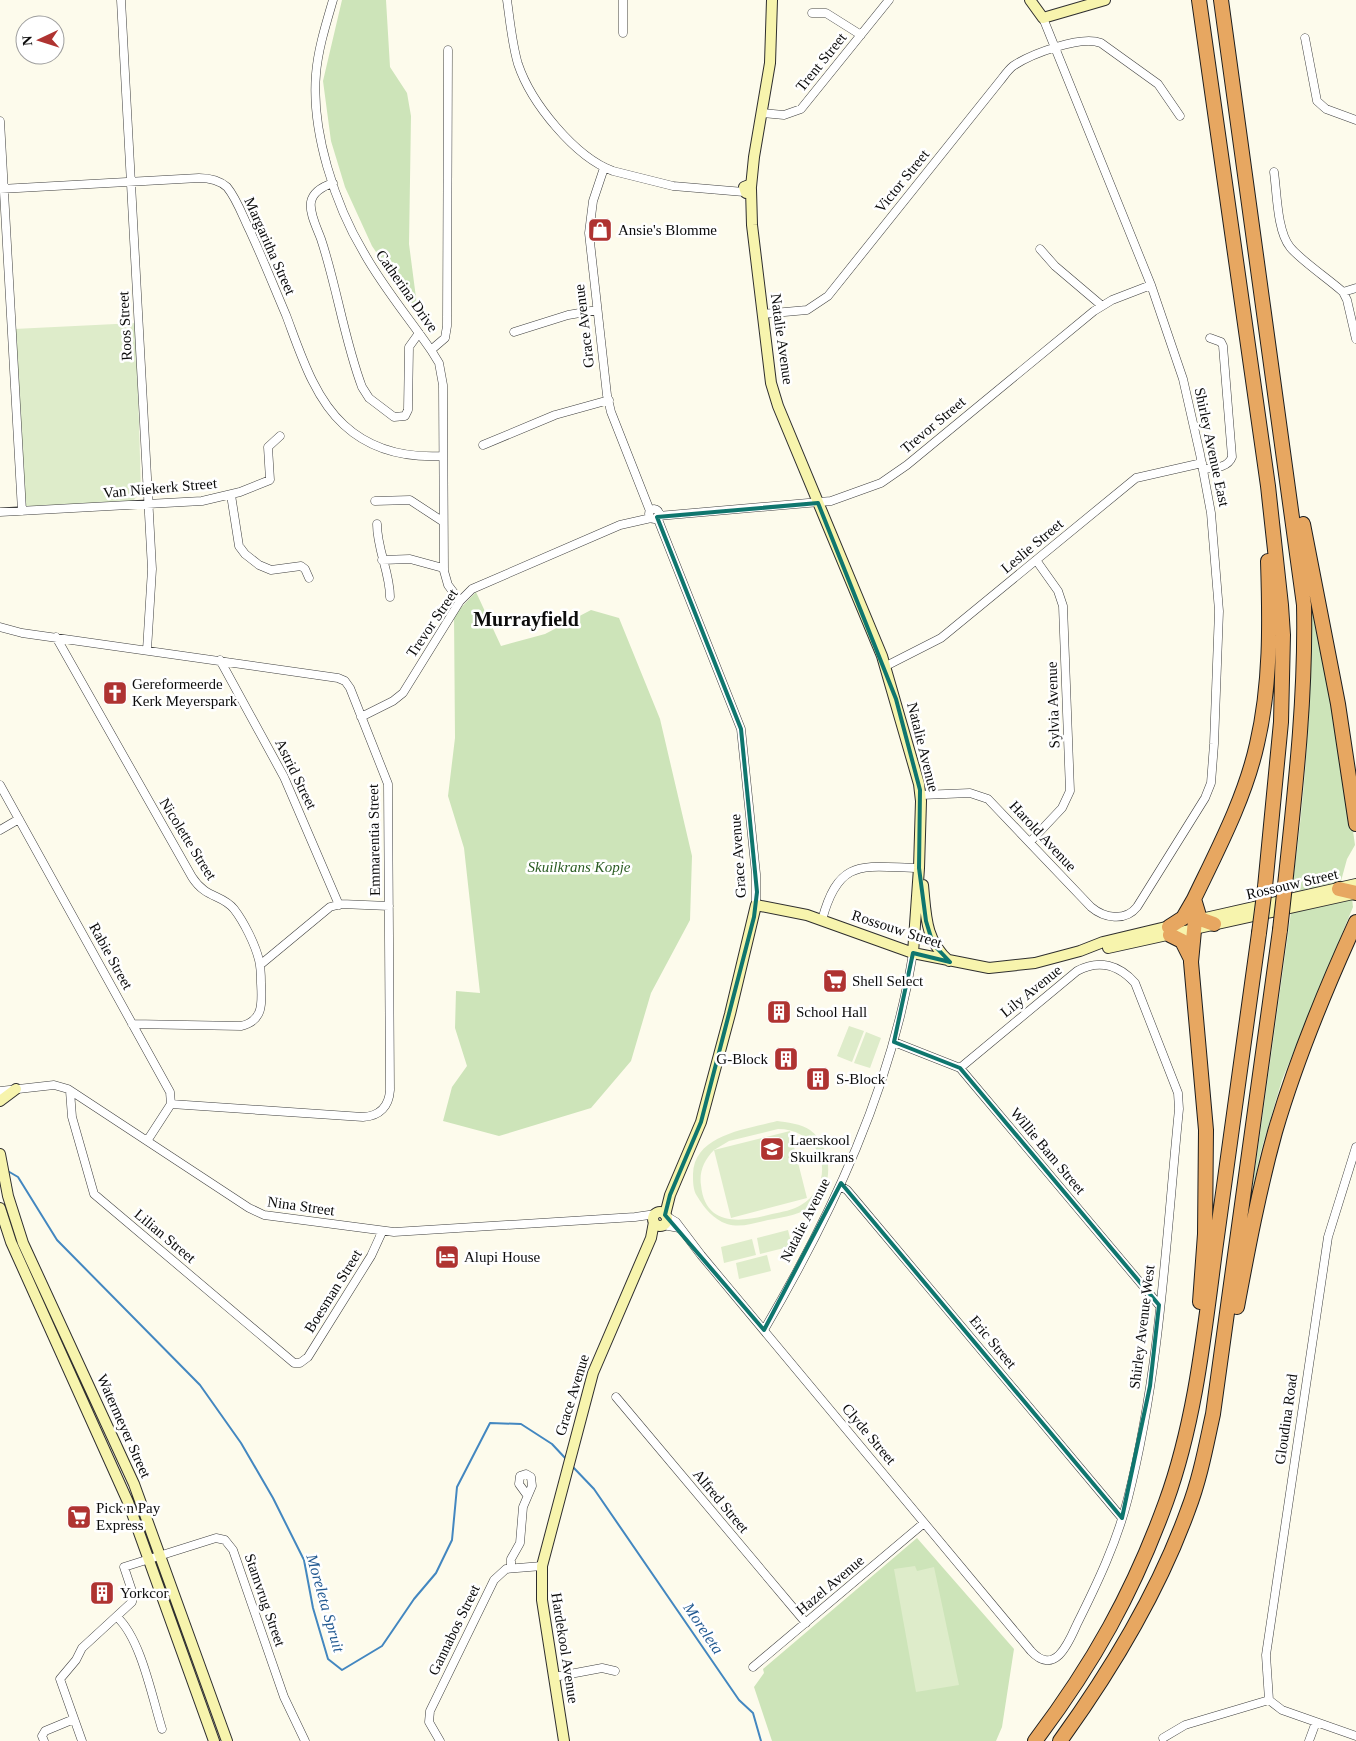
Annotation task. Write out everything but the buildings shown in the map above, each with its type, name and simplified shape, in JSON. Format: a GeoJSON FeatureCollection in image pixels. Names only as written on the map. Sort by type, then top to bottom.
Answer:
{"type":"FeatureCollection","features":[{"type":"Feature","properties":{"kind":"highway"},"geometry":{"type":"LineString","coordinates":[[1035,1741],[1074,1690],[1118,1614],[1143,1560],[1167,1500],[1180,1454],[1200,1365],[1265,887],[1281,722],[1283,635],[1268,486],[1199,0]]}},
{"type":"Feature","properties":{"kind":"highway"},"geometry":{"type":"LineString","coordinates":[[1213,1414],[1280,930],[1300,743],[1304,642],[1304,605],[1297,543],[1221,0]]}},
{"type":"Feature","properties":{"kind":"highway"},"geometry":{"type":"LineString","coordinates":[[1191,962],[1185,944],[1169,931],[1183,918],[1194,899],[1232,817],[1253,760],[1263,718],[1269,659],[1268,552],[1234,271],[1232,238]]}},
{"type":"Feature","properties":{"kind":"highway"},"geometry":{"type":"LineString","coordinates":[[1278,404],[1336,695],[1356,824]]}},
{"type":"Feature","properties":{"kind":"highway"},"geometry":{"type":"LineString","coordinates":[[1339,889],[1356,893]]}},
{"type":"Feature","properties":{"kind":"highway"},"geometry":{"type":"LineString","coordinates":[[1194,899],[1196,923],[1191,962],[1206,1130],[1200,1365]]}},
{"type":"Feature","properties":{"kind":"highway"},"geometry":{"type":"LineString","coordinates":[[1060,1741],[1098,1689],[1128,1639],[1175,1546],[1189,1508],[1213,1414],[1275,1132],[1298,1060],[1356,922]]}},
{"type":"Feature","properties":{"kind":"highway"},"geometry":{"type":"LineString","coordinates":[[1196,923],[1214,924]]}},
{"type":"Feature","properties":{"kind":"street","name":"Roos Street"},"geometry":{"type":"LineString","coordinates":[[121,0],[152,569],[147,650]]}},
{"type":"Feature","properties":{"kind":"street","name":"Catherina Drive"},"geometry":{"type":"LineString","coordinates":[[333,0],[318,55],[315,82],[321,147],[333,183],[363,253],[439,364],[442,376],[443,568],[446,582],[460,601]]}},
{"type":"Feature","properties":{"kind":"street"},"geometry":{"type":"LineString","coordinates":[[507,0],[518,62],[528,85],[555,127],[604,168],[669,186],[746,189],[754,157],[771,54],[772,0]]}},
{"type":"Feature","properties":{"kind":"street"},"geometry":{"type":"LineString","coordinates":[[622,33],[623,0]]}},
{"type":"Feature","properties":{"kind":"street","name":"Trent Street"},"geometry":{"type":"LineString","coordinates":[[761,113],[784,116],[801,109],[889,0]]}},
{"type":"Feature","properties":{"kind":"street","name":"Shirley Avenue East"},"geometry":{"type":"LineString","coordinates":[[1030,0],[1043,18],[1151,285],[1187,395],[1203,466],[1211,513],[1219,611],[1216,720],[1211,783],[1205,798],[1135,909]]}},
{"type":"Feature","properties":{"kind":"street"},"geometry":{"type":"LineString","coordinates":[[1043,18],[1105,0]]}},
{"type":"Feature","properties":{"kind":"street"},"geometry":{"type":"LineString","coordinates":[[812,13],[826,13],[861,35]]}},
{"type":"Feature","properties":{"kind":"street"},"geometry":{"type":"LineString","coordinates":[[1305,38],[1317,101],[1326,109],[1356,120]]}},
{"type":"Feature","properties":{"kind":"street","name":"Victor Street"},"geometry":{"type":"LineString","coordinates":[[762,314],[804,310],[821,302],[1009,70],[1026,60],[1088,40],[1101,43],[1158,84],[1180,116]]}},
{"type":"Feature","properties":{"kind":"street"},"geometry":{"type":"LineString","coordinates":[[431,350],[445,338],[447,326],[448,50]]}},
{"type":"Feature","properties":{"kind":"street"},"geometry":{"type":"LineString","coordinates":[[0,121],[2,189],[22,511]]}},
{"type":"Feature","properties":{"kind":"street","name":"Grace Avenue"},"geometry":{"type":"LineString","coordinates":[[542,1566],[593,1373],[701,1122],[756,906],[756,874],[741,728],[725,684],[613,417],[609,400],[589,219],[604,168]]}},
{"type":"Feature","properties":{"kind":"street"},"geometry":{"type":"LineString","coordinates":[[1274,172],[1282,230],[1286,242],[1295,252],[1343,292],[1347,300],[1356,339]]}},
{"type":"Feature","properties":{"kind":"street","name":"Margaritha Street"},"geometry":{"type":"LineString","coordinates":[[2,189],[205,178],[226,186],[264,262],[307,369],[335,416],[353,432],[391,452],[407,456],[443,456]]}},
{"type":"Feature","properties":{"kind":"street"},"geometry":{"type":"LineString","coordinates":[[333,183],[323,186],[313,196],[310,204],[312,213],[326,254],[362,387],[369,398],[394,416],[402,417],[408,410],[409,347],[419,333]]}},
{"type":"Feature","properties":{"kind":"street","name":"Natalie Avenue"},"geometry":{"type":"LineString","coordinates":[[746,189],[752,225],[768,370],[778,406],[886,666],[921,795],[919,868],[913,953],[894,1042],[840,1186],[819,1230],[764,1330]]}},
{"type":"Feature","properties":{"kind":"street"},"geometry":{"type":"LineString","coordinates":[[1040,249],[1055,266],[1101,305]]}},
{"type":"Feature","properties":{"kind":"street","name":"Trevor Street"},"geometry":{"type":"LineString","coordinates":[[362,717],[393,702],[403,693],[460,601],[483,583],[620,525],[654,514],[818,503],[854,494],[892,476],[1101,305],[1151,285]]}},
{"type":"Feature","properties":{"kind":"street"},"geometry":{"type":"LineString","coordinates":[[1343,292],[1356,288]]}},
{"type":"Feature","properties":{"kind":"street"},"geometry":{"type":"LineString","coordinates":[[514,332],[568,315],[598,310]]}},
{"type":"Feature","properties":{"kind":"street","name":"Leslie Street"},"geometry":{"type":"LineString","coordinates":[[886,666],[941,638],[1136,478],[1203,466],[1225,465],[1232,457],[1223,346],[1221,342],[1210,338]]}},
{"type":"Feature","properties":{"kind":"street"},"geometry":{"type":"LineString","coordinates":[[483,445],[555,415],[609,400]]}},
{"type":"Feature","properties":{"kind":"street","name":"Van Niekerk Street"},"geometry":{"type":"LineString","coordinates":[[0,512],[202,501],[231,494],[270,480],[268,446],[280,436]]}},
{"type":"Feature","properties":{"kind":"street"},"geometry":{"type":"LineString","coordinates":[[231,494],[239,546],[244,554],[259,565],[271,570],[303,567],[309,578]]}},
{"type":"Feature","properties":{"kind":"street"},"geometry":{"type":"LineString","coordinates":[[375,501],[410,500],[442,521]]}},
{"type":"Feature","properties":{"kind":"street"},"geometry":{"type":"LineString","coordinates":[[376,524],[377,543],[390,582],[390,597]]}},
{"type":"Feature","properties":{"kind":"street"},"geometry":{"type":"LineString","coordinates":[[382,560],[410,559],[443,568]]}},
{"type":"Feature","properties":{"kind":"street","name":"Sylvia Avenue"},"geometry":{"type":"LineString","coordinates":[[1030,842],[1062,808],[1070,791],[1063,606],[1058,591],[1036,560]]}},
{"type":"Feature","properties":{"kind":"street","name":"Emmarentia Street"},"geometry":{"type":"LineString","coordinates":[[0,627],[22,633],[56,636],[338,678],[345,681],[350,688],[388,784],[390,1090],[388,1100],[382,1110],[374,1115],[363,1116],[171,1104]]}},
{"type":"Feature","properties":{"kind":"street","name":"Nicolette Street"},"geometry":{"type":"LineString","coordinates":[[56,636],[192,878],[202,891],[228,904],[235,910],[256,952],[260,965],[261,1008],[257,1018],[249,1024],[234,1026],[132,1024]]}},
{"type":"Feature","properties":{"kind":"street","name":"Astrid Street"},"geometry":{"type":"LineString","coordinates":[[220,660],[284,776],[339,905]]}},
{"type":"Feature","properties":{"kind":"street","name":"Rabie Street"},"geometry":{"type":"LineString","coordinates":[[0,785],[170,1092],[171,1104]]}},
{"type":"Feature","properties":{"kind":"street","name":"Harold Avenue"},"geometry":{"type":"LineString","coordinates":[[921,795],[966,792],[980,795],[993,802],[1096,911],[1105,916],[1119,917],[1127,915],[1135,909]]}},
{"type":"Feature","properties":{"kind":"street"},"geometry":{"type":"LineString","coordinates":[[0,830],[19,819]]}},
{"type":"Feature","properties":{"kind":"street"},"geometry":{"type":"LineString","coordinates":[[822,920],[832,891],[851,872],[871,865],[919,868],[922,876],[929,935],[934,944],[950,962]]}},
{"type":"Feature","properties":{"kind":"street","name":"Rossouw Street"},"geometry":{"type":"LineString","coordinates":[[756,906],[795,912],[822,920],[913,953],[982,968],[1008,968],[1088,948],[1108,948],[1196,923],[1356,884]]}},
{"type":"Feature","properties":{"kind":"street","name":"Rossouw Street"},"geometry":{"type":"LineString","coordinates":[[1214,924],[1356,893]]}},
{"type":"Feature","properties":{"kind":"street"},"geometry":{"type":"LineString","coordinates":[[260,965],[321,912],[339,905],[389,906]]}},
{"type":"Feature","properties":{"kind":"street","name":"Lily Avenue"},"geometry":{"type":"LineString","coordinates":[[960,1068],[1077,971],[1087,966],[1103,964],[1119,968],[1127,974]]}},
{"type":"Feature","properties":{"kind":"street","name":"Shirley Avenue West"},"geometry":{"type":"LineString","coordinates":[[1038,1657],[1051,1660],[1063,1652],[1090,1599],[1128,1499],[1150,1386],[1178,1096],[1146,1005],[1135,982],[1127,974]]}},
{"type":"Feature","properties":{"kind":"street","name":"Willie Bam Street"},"geometry":{"type":"LineString","coordinates":[[894,1042],[960,1068],[1159,1305]]}},
{"type":"Feature","properties":{"kind":"street","name":"Nina Street"},"geometry":{"type":"LineString","coordinates":[[0,1091],[54,1085],[70,1091],[257,1213],[382,1232],[635,1217],[659,1219]]}},
{"type":"Feature","properties":{"kind":"street"},"geometry":{"type":"LineString","coordinates":[[0,1086],[15,1089]]}},
{"type":"Feature","properties":{"kind":"street"},"geometry":{"type":"LineString","coordinates":[[0,1102],[15,1089]]}},
{"type":"Feature","properties":{"kind":"street","name":"Lilian Street"},"geometry":{"type":"LineString","coordinates":[[70,1091],[72,1117],[88,1182],[94,1194],[291,1361],[296,1363],[302,1362]]}},
{"type":"Feature","properties":{"kind":"street"},"geometry":{"type":"LineString","coordinates":[[147,1141],[171,1104]]}},
{"type":"Feature","properties":{"kind":"street","name":"Gloudina Road"},"geometry":{"type":"LineString","coordinates":[[1269,1700],[1266,1655],[1318,1296],[1334,1213],[1356,1147]]}},
{"type":"Feature","properties":{"kind":"street","name":"Watermeyer Street"},"geometry":{"type":"LineString","coordinates":[[0,1154],[5,1183],[24,1243],[134,1484],[227,1741]]}},
{"type":"Feature","properties":{"kind":"street","name":"Eric Street"},"geometry":{"type":"LineString","coordinates":[[840,1186],[847,1190],[1122,1518]]}},
{"type":"Feature","properties":{"kind":"street","name":"Watermeyer Street"},"geometry":{"type":"LineString","coordinates":[[0,1208],[11,1242],[114,1468],[150,1558],[214,1741]]}},
{"type":"Feature","properties":{"kind":"street","name":"Clyde Street"},"geometry":{"type":"LineString","coordinates":[[659,1219],[679,1228],[1038,1657]]}},
{"type":"Feature","properties":{"kind":"street","name":"Boesman Street"},"geometry":{"type":"LineString","coordinates":[[302,1362],[308,1357],[366,1264],[382,1232]]}},
{"type":"Feature","properties":{"kind":"street","name":"Alfred Street"},"geometry":{"type":"LineString","coordinates":[[616,1397],[806,1623]]}},
{"type":"Feature","properties":{"kind":"street"},"geometry":{"type":"LineString","coordinates":[[528,1495],[523,1507],[520,1543],[511,1557],[511,1568],[542,1566]]}},
{"type":"Feature","properties":{"kind":"street","name":"Hazel Avenue"},"geometry":{"type":"LineString","coordinates":[[753,1667],[924,1523]]}},
{"type":"Feature","properties":{"kind":"street","name":"Stamvrug Street"},"geometry":{"type":"LineString","coordinates":[[117,1617],[133,1598],[124,1567],[212,1538],[224,1539],[231,1546],[284,1697],[305,1741]]}},
{"type":"Feature","properties":{"kind":"street","name":"Hardekool Avenue"},"geometry":{"type":"LineString","coordinates":[[542,1566],[542,1600],[565,1739]]}},
{"type":"Feature","properties":{"kind":"street","name":"Gannabos Street"},"geometry":{"type":"LineString","coordinates":[[440,1741],[429,1722],[430,1711],[494,1580],[500,1572],[511,1568]]}},
{"type":"Feature","properties":{"kind":"street"},"geometry":{"type":"LineString","coordinates":[[82,1741],[60,1682],[61,1677],[76,1660],[82,1648],[117,1617],[126,1627],[133,1641],[162,1729]]}},
{"type":"Feature","properties":{"kind":"street"},"geometry":{"type":"LineString","coordinates":[[554,1677],[602,1668],[615,1671]]}},
{"type":"Feature","properties":{"kind":"street"},"geometry":{"type":"LineString","coordinates":[[1163,1738],[1185,1725],[1269,1700],[1282,1710],[1356,1736]]}},
{"type":"Feature","properties":{"kind":"street"},"geometry":{"type":"LineString","coordinates":[[44,1741],[42,1736],[45,1731],[74,1719]]}},
{"type":"Feature","properties":{"kind":"street"},"geometry":{"type":"LineString","coordinates":[[1309,1741],[1316,1722]]}},
{"type":"Feature","properties":{"kind":"highlighted area"},"geometry":{"type":"Polygon","coordinates":[[[818,503],[896,699],[920,790],[919,868],[926,921],[933,944],[950,962],[913,953],[894,1042],[960,1068],[1159,1305],[1150,1386],[1122,1518],[841,1183],[764,1330],[665,1215],[670,1195],[701,1122],[754,917],[757,892],[741,729],[657,517],[818,503]]]}},
{"type":"Feature","properties":{"kind":"green space"},"geometry":{"type":"Polygon","coordinates":[[[342,0],[386,0],[390,67],[407,93],[411,116],[409,244],[418,313],[372,246],[345,187],[331,141],[323,81],[342,0]]]}},
{"type":"Feature","properties":{"kind":"green space"},"geometry":{"type":"Polygon","coordinates":[[[136,323],[141,492],[133,501],[24,507],[14,329],[136,323]]]}},
{"type":"Feature","properties":{"kind":"green space"},"geometry":{"type":"Polygon","coordinates":[[[1310,589],[1346,782],[1355,845],[1347,859],[1341,881],[1295,892],[1293,882],[1308,736],[1311,626],[1310,589]]]}},
{"type":"Feature","properties":{"kind":"green space","name":"Skuilkrans Kopje"},"geometry":{"type":"Polygon","coordinates":[[[476,592],[501,646],[545,634],[591,610],[619,618],[660,719],[692,856],[690,920],[651,993],[631,1061],[591,1108],[499,1136],[443,1121],[452,1087],[467,1066],[455,1028],[456,991],[480,993],[464,848],[448,796],[455,738],[454,615],[476,592]]]}},
{"type":"Feature","properties":{"kind":"green space"},"geometry":{"type":"Polygon","coordinates":[[[1352,898],[1353,907],[1282,1080],[1261,1151],[1252,1191],[1291,912],[1352,898]]]}},
{"type":"Feature","properties":{"kind":"green space"},"geometry":{"type":"Polygon","coordinates":[[[849,1026],[864,1031],[852,1062],[837,1056],[849,1026]]]}},
{"type":"Feature","properties":{"kind":"green space"},"geometry":{"type":"Polygon","coordinates":[[[866,1032],[881,1038],[870,1068],[854,1063],[866,1032]]]}},
{"type":"Feature","properties":{"kind":"green space"},"geometry":{"type":"Polygon","coordinates":[[[777,1121],[807,1128],[823,1146],[828,1166],[828,1176],[821,1196],[809,1208],[786,1217],[748,1225],[727,1224],[710,1213],[696,1194],[693,1174],[696,1161],[702,1150],[724,1136],[777,1121]],[[778,1129],[729,1141],[710,1154],[703,1166],[701,1175],[704,1199],[710,1209],[718,1215],[727,1219],[738,1220],[787,1211],[807,1201],[817,1189],[822,1174],[821,1159],[811,1142],[796,1132],[778,1129]]]}},
{"type":"Feature","properties":{"kind":"green space"},"geometry":{"type":"Polygon","coordinates":[[[790,1131],[807,1198],[731,1218],[714,1150],[790,1131]]]}},
{"type":"Feature","properties":{"kind":"green space"},"geometry":{"type":"Polygon","coordinates":[[[788,1230],[792,1246],[760,1254],[757,1238],[788,1230]]]}},
{"type":"Feature","properties":{"kind":"green space"},"geometry":{"type":"Polygon","coordinates":[[[752,1239],[756,1255],[724,1263],[721,1247],[752,1239]]]}},
{"type":"Feature","properties":{"kind":"green space"},"geometry":{"type":"Polygon","coordinates":[[[767,1255],[771,1271],[739,1279],[736,1263],[767,1255]]]}},
{"type":"Feature","properties":{"kind":"green space"},"geometry":{"type":"Polygon","coordinates":[[[917,1538],[1014,1649],[1002,1727],[996,1741],[772,1741],[754,1687],[764,1673],[763,1669],[917,1538]]]}},
{"type":"Feature","properties":{"kind":"green space"},"geometry":{"type":"Polygon","coordinates":[[[915,1566],[917,1571],[934,1567],[959,1685],[916,1692],[894,1569],[915,1566]]]}},
{"type":"Feature","properties":{"kind":"waterway","name":"Moreleta Spruit"},"geometry":{"type":"LineString","coordinates":[[6,1170],[18,1177],[57,1240],[200,1385],[241,1443],[273,1498],[304,1560],[313,1608],[328,1659],[342,1670],[382,1646],[414,1599],[436,1573],[452,1540],[457,1487],[490,1423],[521,1424],[552,1444],[566,1459]]}},
{"type":"Feature","properties":{"kind":"waterway","name":"Moreleta"},"geometry":{"type":"LineString","coordinates":[[572,1466],[594,1489],[739,1700],[753,1713],[761,1741]]}},
{"type":"Feature","properties":{"kind":"place","name":"Ansie's Blomme"},"geometry":{"type":"Point","coordinates":[600,230]}},
{"type":"Feature","properties":{"kind":"place","name":"Gereformeerde Kerk Meyerspark"},"geometry":{"type":"Point","coordinates":[115,693]}},
{"type":"Feature","properties":{"kind":"place","name":"Shell Select"},"geometry":{"type":"Point","coordinates":[835,981]}},
{"type":"Feature","properties":{"kind":"place","name":"School Hall"},"geometry":{"type":"Point","coordinates":[779,1012]}},
{"type":"Feature","properties":{"kind":"place","name":"G-Block"},"geometry":{"type":"Point","coordinates":[786,1059]}},
{"type":"Feature","properties":{"kind":"place","name":"S-Block"},"geometry":{"type":"Point","coordinates":[818,1079]}},
{"type":"Feature","properties":{"kind":"place","name":"Laerskool Skuilkrans"},"geometry":{"type":"Point","coordinates":[772,1149]}},
{"type":"Feature","properties":{"kind":"place","name":"Alupi House"},"geometry":{"type":"Point","coordinates":[447,1257]}},
{"type":"Feature","properties":{"kind":"place","name":"Pick n Pay Express"},"geometry":{"type":"Point","coordinates":[79,1517]}},
{"type":"Feature","properties":{"kind":"place","name":"Yorkcor"},"geometry":{"type":"Point","coordinates":[102,1593]}},
{"type":"Feature","properties":{"kind":"district","name":"Murrayfield"},"geometry":{"type":"Point","coordinates":[526,619]}}]}
